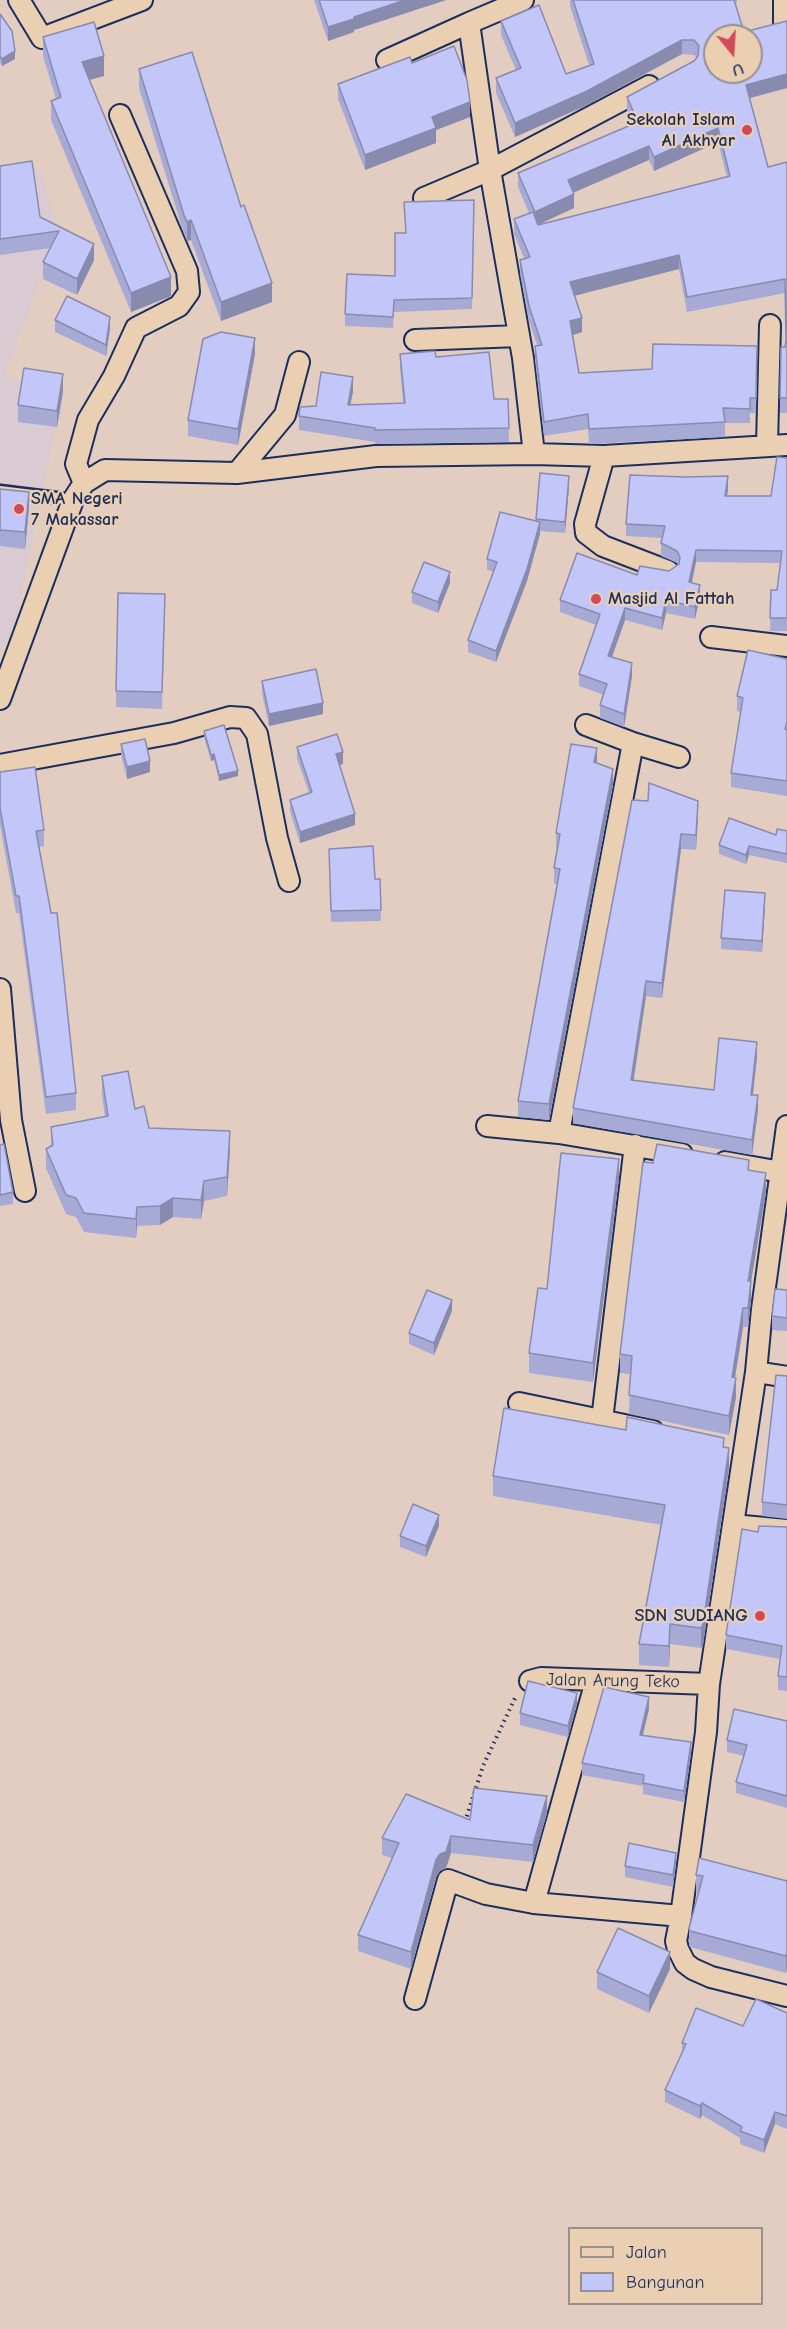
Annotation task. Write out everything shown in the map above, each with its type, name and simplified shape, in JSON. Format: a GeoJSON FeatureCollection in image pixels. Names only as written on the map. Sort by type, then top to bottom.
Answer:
{"type":"FeatureCollection","features":[{"type":"Feature","properties":{"kind":"street"},"geometry":{"type":"LineString","coordinates":[[19,0],[42,38],[142,0]]}},
{"type":"Feature","properties":{"kind":"street"},"geometry":{"type":"LineString","coordinates":[[387,60],[523,0]]}},
{"type":"Feature","properties":{"kind":"street"},"geometry":{"type":"LineString","coordinates":[[784,0],[784,22]]}},
{"type":"Feature","properties":{"kind":"street"},"geometry":{"type":"LineString","coordinates":[[469,23],[490,170],[519,336],[534,454]]}},
{"type":"Feature","properties":{"kind":"street"},"geometry":{"type":"LineString","coordinates":[[424,198],[490,170],[667,76]]}},
{"type":"Feature","properties":{"kind":"street"},"geometry":{"type":"LineString","coordinates":[[84,483],[76,464],[88,420],[114,376],[136,328],[179,306],[189,292],[187,271],[120,115]]}},
{"type":"Feature","properties":{"kind":"street"},"geometry":{"type":"LineString","coordinates":[[0,699],[7,661],[73,500],[84,483],[105,470],[237,473],[376,456],[534,454],[604,456],[777,445],[770,326]]}},
{"type":"Feature","properties":{"kind":"street"},"geometry":{"type":"LineString","coordinates":[[415,340],[519,336]]}},
{"type":"Feature","properties":{"kind":"street"},"geometry":{"type":"LineString","coordinates":[[237,473],[285,415],[299,362]]}},
{"type":"Feature","properties":{"kind":"street"},"geometry":{"type":"LineString","coordinates":[[604,456],[585,524],[586,534],[603,546],[668,571]]}},
{"type":"Feature","properties":{"kind":"street"},"geometry":{"type":"LineString","coordinates":[[711,637],[787,646]]}},
{"type":"Feature","properties":{"kind":"street"},"geometry":{"type":"LineString","coordinates":[[0,765],[174,733],[230,717],[246,718],[257,734],[277,838],[289,882]]}},
{"type":"Feature","properties":{"kind":"street"},"geometry":{"type":"LineString","coordinates":[[586,725],[679,757]]}},
{"type":"Feature","properties":{"kind":"street"},"geometry":{"type":"LineString","coordinates":[[559,1133],[633,743]]}},
{"type":"Feature","properties":{"kind":"street"},"geometry":{"type":"LineString","coordinates":[[0,989],[5,1120],[24,1191]]}},
{"type":"Feature","properties":{"kind":"street"},"geometry":{"type":"LineString","coordinates":[[487,1126],[559,1133],[784,1174]]}},
{"type":"Feature","properties":{"kind":"street"},"geometry":{"type":"LineString","coordinates":[[787,1126],[784,1174],[762,1309],[756,1372],[709,1683],[706,1732],[676,1941],[685,1963],[693,1969],[711,1977],[787,1996]]}},
{"type":"Feature","properties":{"kind":"street"},"geometry":{"type":"LineString","coordinates":[[602,1420],[635,1146]]}},
{"type":"Feature","properties":{"kind":"street"},"geometry":{"type":"LineString","coordinates":[[756,1372],[787,1377]]}},
{"type":"Feature","properties":{"kind":"street"},"geometry":{"type":"LineString","coordinates":[[519,1403],[668,1434]]}},
{"type":"Feature","properties":{"kind":"street"},"geometry":{"type":"LineString","coordinates":[[723,1446],[743,1450]]}},
{"type":"Feature","properties":{"kind":"street"},"geometry":{"type":"LineString","coordinates":[[733,1525],[787,1530]]}},
{"type":"Feature","properties":{"kind":"street","name":"Jalan Arung Teko"},"geometry":{"type":"LineString","coordinates":[[530,1681],[541,1678],[709,1683]]}},
{"type":"Feature","properties":{"kind":"street"},"geometry":{"type":"LineString","coordinates":[[534,1903],[596,1681]]}},
{"type":"Feature","properties":{"kind":"street"},"geometry":{"type":"LineString","coordinates":[[415,1999],[448,1880],[473,1891],[534,1903],[681,1916]]}},
{"type":"Feature","properties":{"kind":"lane"},"geometry":{"type":"LineString","coordinates":[[0,491],[73,500]]}},
{"type":"Feature","properties":{"kind":"path","name":"Jalan Arung Teko"},"geometry":{"type":"LineString","coordinates":[[464,1825],[483,1766],[522,1686],[530,1681]]}},
{"type":"Feature","properties":{"kind":"shaded area","name":"SMA Negeri 7 Makassar"},"geometry":{"type":"Polygon","coordinates":[[[39,168],[59,230],[4,376],[63,391],[14,631],[0,652],[0,180],[39,168]]]}},
{"type":"Feature","properties":{"kind":"building"},"geometry":{"type":"Polygon","coordinates":[[[319,0],[405,0],[328,27],[319,0]]]}},
{"type":"Feature","properties":{"kind":"building"},"geometry":{"type":"Polygon","coordinates":[[[573,0],[734,0],[742,24],[703,24],[703,84],[750,84],[746,85],[768,167],[787,162],[787,398],[780,398],[781,347],[785,347],[786,340],[785,279],[687,297],[679,255],[570,282],[582,318],[570,321],[579,373],[652,369],[653,344],[757,346],[756,398],[750,398],[750,409],[723,408],[725,422],[589,429],[588,414],[544,422],[535,346],[542,345],[529,306],[520,260],[530,257],[514,219],[533,212],[538,225],[730,176],[718,128],[654,157],[649,146],[568,180],[574,194],[535,212],[518,173],[638,122],[627,97],[694,61],[698,56],[699,46],[694,40],[682,40],[587,91],[515,123],[496,78],[521,68],[501,21],[539,5],[566,74],[594,64],[573,0]]]}},
{"type":"Feature","properties":{"kind":"building"},"geometry":{"type":"Polygon","coordinates":[[[0,14],[12,31],[15,51],[2,59],[0,56],[0,14]]]}},
{"type":"Feature","properties":{"kind":"building"},"geometry":{"type":"Polygon","coordinates":[[[787,21],[787,74],[763,80],[763,27],[787,21]]]}},
{"type":"Feature","properties":{"kind":"building"},"geometry":{"type":"Polygon","coordinates":[[[94,22],[104,56],[82,62],[171,277],[131,293],[51,101],[61,97],[43,37],[94,22]]]}},
{"type":"Feature","properties":{"kind":"building"},"geometry":{"type":"Polygon","coordinates":[[[454,46],[467,80],[470,102],[432,117],[436,128],[365,155],[338,84],[410,57],[412,63],[454,46]]]}},
{"type":"Feature","properties":{"kind":"building"},"geometry":{"type":"Polygon","coordinates":[[[192,52],[241,207],[244,205],[272,283],[221,302],[191,220],[187,222],[184,215],[139,69],[192,52]]]}},
{"type":"Feature","properties":{"kind":"building"},"geometry":{"type":"Polygon","coordinates":[[[32,161],[40,217],[94,244],[77,279],[43,262],[59,231],[0,239],[0,166],[32,161]]]}},
{"type":"Feature","properties":{"kind":"building"},"geometry":{"type":"Polygon","coordinates":[[[474,200],[472,298],[394,300],[393,317],[345,314],[347,274],[395,276],[395,233],[406,233],[404,202],[474,200]]]}},
{"type":"Feature","properties":{"kind":"building"},"geometry":{"type":"Polygon","coordinates":[[[67,296],[110,317],[106,345],[55,320],[67,296]]]}},
{"type":"Feature","properties":{"kind":"building"},"geometry":{"type":"Polygon","coordinates":[[[221,332],[255,338],[238,429],[188,420],[203,339],[221,332]]]}},
{"type":"Feature","properties":{"kind":"building"},"geometry":{"type":"Polygon","coordinates":[[[435,351],[436,357],[489,352],[494,399],[508,399],[509,428],[375,430],[375,428],[299,416],[300,407],[316,406],[321,372],[353,377],[348,405],[405,403],[400,354],[435,351]]]}},
{"type":"Feature","properties":{"kind":"building"},"geometry":{"type":"Polygon","coordinates":[[[24,368],[63,374],[57,411],[18,405],[24,368]]]}},
{"type":"Feature","properties":{"kind":"building"},"geometry":{"type":"Polygon","coordinates":[[[777,457],[787,458],[787,618],[770,618],[771,590],[777,590],[782,551],[696,550],[689,582],[700,585],[695,607],[666,600],[662,618],[625,608],[608,656],[632,663],[624,714],[600,705],[607,684],[579,674],[600,614],[560,600],[577,553],[637,575],[640,566],[669,571],[679,564],[680,557],[677,551],[661,543],[665,526],[626,524],[630,475],[728,476],[725,496],[771,496],[777,457]]]}},
{"type":"Feature","properties":{"kind":"building"},"geometry":{"type":"Polygon","coordinates":[[[540,473],[569,476],[565,522],[536,519],[540,473]]]}},
{"type":"Feature","properties":{"kind":"building"},"geometry":{"type":"Polygon","coordinates":[[[0,489],[29,492],[25,532],[0,530],[0,489]]]}},
{"type":"Feature","properties":{"kind":"building"},"geometry":{"type":"Polygon","coordinates":[[[500,512],[540,522],[527,569],[496,651],[468,640],[497,562],[487,559],[500,512]]]}},
{"type":"Feature","properties":{"kind":"building"},"geometry":{"type":"Polygon","coordinates":[[[424,562],[450,572],[438,602],[412,592],[424,562]]]}},
{"type":"Feature","properties":{"kind":"building"},"geometry":{"type":"Polygon","coordinates":[[[118,593],[165,594],[162,692],[116,691],[118,593]]]}},
{"type":"Feature","properties":{"kind":"building"},"geometry":{"type":"Polygon","coordinates":[[[748,650],[787,659],[785,729],[787,730],[787,781],[731,773],[743,698],[737,696],[748,650]]]}},
{"type":"Feature","properties":{"kind":"building"},"geometry":{"type":"Polygon","coordinates":[[[316,669],[323,703],[269,714],[262,681],[316,669]]]}},
{"type":"Feature","properties":{"kind":"building"},"geometry":{"type":"Polygon","coordinates":[[[224,725],[238,771],[219,775],[214,754],[211,755],[204,731],[224,725]]]}},
{"type":"Feature","properties":{"kind":"building"},"geometry":{"type":"Polygon","coordinates":[[[337,734],[343,752],[336,754],[355,814],[300,832],[290,800],[312,792],[297,747],[337,734]]]}},
{"type":"Feature","properties":{"kind":"building"},"geometry":{"type":"Polygon","coordinates":[[[145,739],[150,761],[127,767],[121,744],[145,739]]]}},
{"type":"Feature","properties":{"kind":"building"},"geometry":{"type":"Polygon","coordinates":[[[571,744],[597,748],[594,762],[613,769],[549,1104],[518,1101],[560,869],[554,868],[560,834],[556,833],[571,744]]]}},
{"type":"Feature","properties":{"kind":"building"},"geometry":{"type":"Polygon","coordinates":[[[35,767],[44,830],[36,831],[51,913],[57,913],[76,1093],[46,1097],[19,896],[16,896],[0,808],[0,772],[35,767]]]}},
{"type":"Feature","properties":{"kind":"building"},"geometry":{"type":"Polygon","coordinates":[[[649,783],[698,801],[696,835],[681,834],[662,983],[646,981],[631,1080],[714,1090],[719,1038],[757,1042],[751,1095],[758,1095],[752,1140],[573,1108],[632,800],[648,801],[649,783]]]}},
{"type":"Feature","properties":{"kind":"building"},"geometry":{"type":"Polygon","coordinates":[[[729,818],[776,835],[777,829],[787,831],[787,854],[749,846],[746,855],[719,845],[729,818]]]}},
{"type":"Feature","properties":{"kind":"building"},"geometry":{"type":"Polygon","coordinates":[[[373,846],[375,879],[380,879],[381,910],[331,911],[329,849],[373,846]]]}},
{"type":"Feature","properties":{"kind":"building"},"geometry":{"type":"Polygon","coordinates":[[[725,890],[765,893],[762,941],[721,938],[725,890]]]}},
{"type":"Feature","properties":{"kind":"building"},"geometry":{"type":"Polygon","coordinates":[[[128,1071],[135,1109],[144,1106],[149,1128],[230,1131],[227,1177],[204,1181],[201,1200],[173,1198],[160,1206],[137,1207],[136,1219],[84,1213],[76,1198],[66,1195],[46,1149],[53,1145],[51,1127],[108,1116],[102,1076],[128,1071]]]}},
{"type":"Feature","properties":{"kind":"building"},"geometry":{"type":"Polygon","coordinates":[[[4,1144],[13,1192],[0,1195],[0,1145],[4,1144]]]}},
{"type":"Feature","properties":{"kind":"building"},"geometry":{"type":"Polygon","coordinates":[[[657,1144],[749,1160],[748,1170],[766,1173],[748,1281],[751,1281],[748,1308],[743,1308],[732,1377],[736,1378],[729,1416],[629,1395],[632,1356],[620,1354],[643,1162],[653,1163],[657,1144]]]}},
{"type":"Feature","properties":{"kind":"building"},"geometry":{"type":"Polygon","coordinates":[[[561,1153],[619,1159],[593,1363],[529,1353],[538,1288],[547,1289],[561,1153]]]}},
{"type":"Feature","properties":{"kind":"building"},"geometry":{"type":"Polygon","coordinates":[[[775,1289],[787,1290],[787,1318],[772,1316],[775,1289]]]}},
{"type":"Feature","properties":{"kind":"building"},"geometry":{"type":"Polygon","coordinates":[[[427,1290],[452,1300],[434,1343],[409,1333],[427,1290]]]}},
{"type":"Feature","properties":{"kind":"building"},"geometry":{"type":"Polygon","coordinates":[[[776,1375],[787,1376],[787,1505],[762,1502],[776,1375]]]}},
{"type":"Feature","properties":{"kind":"building"},"geometry":{"type":"Polygon","coordinates":[[[504,1408],[626,1430],[627,1417],[724,1438],[723,1447],[729,1448],[701,1628],[670,1624],[669,1646],[639,1644],[665,1505],[493,1476],[504,1408]]]}},
{"type":"Feature","properties":{"kind":"building"},"geometry":{"type":"Polygon","coordinates":[[[413,1504],[439,1515],[426,1546],[400,1536],[413,1504]]]}},
{"type":"Feature","properties":{"kind":"building"},"geometry":{"type":"Polygon","coordinates":[[[759,1526],[787,1527],[787,1677],[778,1676],[782,1646],[726,1635],[742,1529],[758,1532],[759,1526]]]}},
{"type":"Feature","properties":{"kind":"building"},"geometry":{"type":"Polygon","coordinates":[[[528,1681],[577,1693],[568,1726],[520,1713],[528,1681]]]}},
{"type":"Feature","properties":{"kind":"building"},"geometry":{"type":"Polygon","coordinates":[[[604,1687],[649,1697],[640,1735],[691,1742],[684,1791],[643,1783],[644,1775],[582,1763],[604,1687]]]}},
{"type":"Feature","properties":{"kind":"building"},"geometry":{"type":"Polygon","coordinates":[[[734,1709],[787,1721],[787,1796],[736,1782],[747,1745],[727,1740],[734,1709]]]}},
{"type":"Feature","properties":{"kind":"building"},"geometry":{"type":"Polygon","coordinates":[[[474,1788],[547,1796],[533,1845],[451,1836],[446,1852],[440,1854],[436,1860],[411,1952],[358,1935],[399,1843],[382,1838],[406,1794],[470,1820],[474,1788]]]}},
{"type":"Feature","properties":{"kind":"building"},"geometry":{"type":"Polygon","coordinates":[[[629,1843],[676,1853],[673,1875],[625,1866],[629,1843]]]}},
{"type":"Feature","properties":{"kind":"building"},"geometry":{"type":"Polygon","coordinates":[[[699,1858],[787,1881],[786,1956],[690,1931],[703,1876],[696,1875],[699,1858]]]}},
{"type":"Feature","properties":{"kind":"building"},"geometry":{"type":"Polygon","coordinates":[[[618,1928],[670,1952],[649,1996],[597,1972],[618,1928]]]}},
{"type":"Feature","properties":{"kind":"building"},"geometry":{"type":"Polygon","coordinates":[[[756,1999],[787,2013],[787,2116],[775,2112],[764,2140],[740,2131],[742,2127],[702,2103],[700,2106],[665,2090],[686,2044],[682,2043],[696,2008],[743,2026],[756,1999]]]}},
{"type":"Feature","properties":{"kind":"place","name":"Sekolah Islam Al Akhyar"},"geometry":{"type":"Point","coordinates":[747,130]}},
{"type":"Feature","properties":{"kind":"place","name":"SMA Negeri 7 Makassar"},"geometry":{"type":"Point","coordinates":[19,509]}},
{"type":"Feature","properties":{"kind":"place","name":"Masjid Al Fattah"},"geometry":{"type":"Point","coordinates":[596,599]}},
{"type":"Feature","properties":{"kind":"place","name":"SDN SUDIANG"},"geometry":{"type":"Point","coordinates":[760,1616]}}]}
